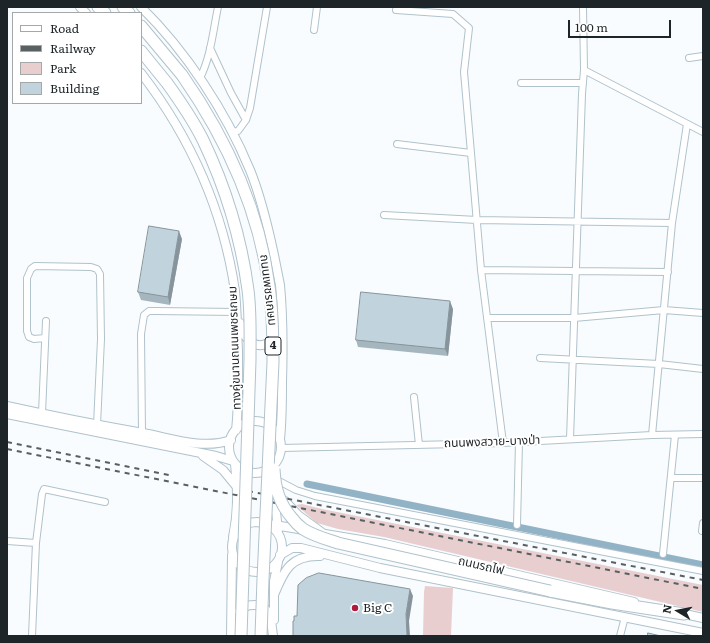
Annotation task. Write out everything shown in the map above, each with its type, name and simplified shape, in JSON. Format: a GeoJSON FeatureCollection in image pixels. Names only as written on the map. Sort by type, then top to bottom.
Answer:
{"type":"FeatureCollection","features":[{"type":"Feature","properties":{"kind":"highway","name":"ถนนเพชรเกษม"},"geometry":{"type":"LineString","coordinates":[[142,27],[182,75],[201,102],[220,135],[239,176],[259,234],[269,286],[273,330],[262,636]]}},
{"type":"Feature","properties":{"kind":"highway","name":"ถนนเพชรเกษม"},"geometry":{"type":"LineString","coordinates":[[142,52],[185,108],[199,132],[217,171],[232,213],[242,254],[248,290],[250,360],[241,636]]}},
{"type":"Feature","properties":{"kind":"highway"},"geometry":{"type":"LineString","coordinates":[[273,362],[274,482],[279,499],[284,509],[301,528],[310,533],[338,543],[550,591],[612,603],[684,614]]}},
{"type":"Feature","properties":{"kind":"main road","name":"4"},"geometry":{"type":"LineString","coordinates":[[141,7],[181,52],[200,78],[232,132],[250,170],[261,204],[270,236],[279,283],[282,320],[283,362],[280,439]]}},
{"type":"Feature","properties":{"kind":"main road","name":"ทางคู่ขนานถนนเพชรเกษม"},"geometry":{"type":"LineString","coordinates":[[142,74],[156,93],[190,147],[204,178],[222,233],[235,292],[239,395],[236,430]]}},
{"type":"Feature","properties":{"kind":"main road"},"geometry":{"type":"LineString","coordinates":[[235,292],[242,332],[245,337],[254,344],[266,344],[272,341],[279,330],[279,283]]}},
{"type":"Feature","properties":{"kind":"main road"},"geometry":{"type":"LineString","coordinates":[[7,406],[97,425],[208,444],[221,444],[230,440]]}},
{"type":"Feature","properties":{"kind":"main road"},"geometry":{"type":"LineString","coordinates":[[7,414],[198,454],[234,463],[241,469],[248,472],[263,472],[270,468],[276,463],[280,452]]}},
{"type":"Feature","properties":{"kind":"main road"},"geometry":{"type":"LineString","coordinates":[[231,636],[232,543],[236,522],[237,487],[234,463],[230,454],[230,440],[236,430],[243,424],[252,422],[261,422],[269,426],[276,432],[280,439],[275,503],[281,548],[275,570],[273,636]]}},
{"type":"Feature","properties":{"kind":"main road"},"geometry":{"type":"LineString","coordinates":[[198,454],[223,470],[237,487]]}},
{"type":"Feature","properties":{"kind":"main road"},"geometry":{"type":"LineString","coordinates":[[277,483],[282,498],[288,505],[310,525],[324,534]]}},
{"type":"Feature","properties":{"kind":"main road"},"geometry":{"type":"LineString","coordinates":[[279,557],[273,565],[266,570],[259,572],[250,571],[243,568],[237,562],[233,555],[232,543],[237,532],[242,527],[249,523],[257,522],[272,527],[280,540]]}},
{"type":"Feature","properties":{"kind":"main road","name":"ถนนรถไฟ"},"geometry":{"type":"LineString","coordinates":[[257,522],[385,544],[703,618]]}},
{"type":"Feature","properties":{"kind":"main road"},"geometry":{"type":"LineString","coordinates":[[380,568],[374,564],[371,554],[378,545],[385,544]]}},
{"type":"Feature","properties":{"kind":"main road","name":"ถนนรถไฟ"},"geometry":{"type":"LineString","coordinates":[[279,557],[296,547],[380,568],[703,633]]}},
{"type":"Feature","properties":{"kind":"main road"},"geometry":{"type":"LineString","coordinates":[[274,595],[284,572],[291,564],[308,556],[335,556]]}},
{"type":"Feature","properties":{"kind":"main road"},"geometry":{"type":"LineString","coordinates":[[231,636],[233,619],[237,613],[242,608],[255,604],[267,609],[270,616],[273,636]]}},
{"type":"Feature","properties":{"kind":"street"},"geometry":{"type":"LineString","coordinates":[[200,78],[205,68],[218,7]]}},
{"type":"Feature","properties":{"kind":"street"},"geometry":{"type":"LineString","coordinates":[[232,132],[238,131],[246,120],[250,108],[267,7]]}},
{"type":"Feature","properties":{"kind":"street"},"geometry":{"type":"LineString","coordinates":[[314,30],[317,7]]}},
{"type":"Feature","properties":{"kind":"street"},"geometry":{"type":"LineString","coordinates":[[570,439],[584,70],[583,7]]}},
{"type":"Feature","properties":{"kind":"street"},"geometry":{"type":"LineString","coordinates":[[396,10],[453,14],[469,28],[464,72],[481,270],[503,443]]}},
{"type":"Feature","properties":{"kind":"street"},"geometry":{"type":"LineString","coordinates":[[210,48],[230,93],[246,120]]}},
{"type":"Feature","properties":{"kind":"street"},"geometry":{"type":"LineString","coordinates":[[689,58],[703,56]]}},
{"type":"Feature","properties":{"kind":"street"},"geometry":{"type":"LineString","coordinates":[[584,70],[703,132]]}},
{"type":"Feature","properties":{"kind":"street"},"geometry":{"type":"LineString","coordinates":[[521,83],[583,83]]}},
{"type":"Feature","properties":{"kind":"street"},"geometry":{"type":"LineString","coordinates":[[652,435],[672,223],[686,124]]}},
{"type":"Feature","properties":{"kind":"street"},"geometry":{"type":"LineString","coordinates":[[397,144],[471,154]]}},
{"type":"Feature","properties":{"kind":"street"},"geometry":{"type":"LineString","coordinates":[[384,215],[477,220],[672,223]]}},
{"type":"Feature","properties":{"kind":"street"},"geometry":{"type":"LineString","coordinates":[[45,338],[34,340],[29,337],[27,331],[27,278],[31,269],[35,266],[91,267],[97,270],[100,274],[101,339],[97,425]]}},
{"type":"Feature","properties":{"kind":"street"},"geometry":{"type":"LineString","coordinates":[[481,270],[668,272]]}},
{"type":"Feature","properties":{"kind":"street"},"geometry":{"type":"LineString","coordinates":[[487,318],[574,318],[664,310],[703,313]]}},
{"type":"Feature","properties":{"kind":"street"},"geometry":{"type":"LineString","coordinates":[[142,433],[141,334],[144,315],[149,311],[236,312]]}},
{"type":"Feature","properties":{"kind":"street"},"geometry":{"type":"LineString","coordinates":[[42,414],[46,321]]}},
{"type":"Feature","properties":{"kind":"street"},"geometry":{"type":"LineString","coordinates":[[540,358],[573,361],[659,364],[703,369]]}},
{"type":"Feature","properties":{"kind":"street"},"geometry":{"type":"LineString","coordinates":[[414,397],[420,445]]}},
{"type":"Feature","properties":{"kind":"street","name":"ถนนพงสวาย-บางป่า"},"geometry":{"type":"LineString","coordinates":[[280,452],[703,434]]}},
{"type":"Feature","properties":{"kind":"street"},"geometry":{"type":"LineString","coordinates":[[663,554],[672,478],[675,435]]}},
{"type":"Feature","properties":{"kind":"street"},"geometry":{"type":"LineString","coordinates":[[517,525],[519,442]]}},
{"type":"Feature","properties":{"kind":"street"},"geometry":{"type":"LineString","coordinates":[[672,478],[703,478]]}},
{"type":"Feature","properties":{"kind":"street"},"geometry":{"type":"LineString","coordinates":[[277,483],[315,496],[703,571]]}},
{"type":"Feature","properties":{"kind":"street"},"geometry":{"type":"LineString","coordinates":[[32,636],[36,543],[42,494],[44,489],[105,502]]}},
{"type":"Feature","properties":{"kind":"street"},"geometry":{"type":"LineString","coordinates":[[702,531],[703,523]]}},
{"type":"Feature","properties":{"kind":"street"},"geometry":{"type":"LineString","coordinates":[[7,541],[36,543]]}},
{"type":"Feature","properties":{"kind":"street"},"geometry":{"type":"LineString","coordinates":[[620,636],[625,617]]}},
{"type":"Feature","properties":{"kind":"green space"},"geometry":{"type":"Polygon","coordinates":[[[302,504],[703,585],[703,612],[384,537],[338,529],[317,523],[296,505],[302,504]]]}},
{"type":"Feature","properties":{"kind":"green space"},"geometry":{"type":"Polygon","coordinates":[[[425,586],[453,588],[451,636],[423,636],[425,586]]]}},
{"type":"Feature","properties":{"kind":"building"},"geometry":{"type":"Polygon","coordinates":[[[149,226],[179,231],[168,297],[138,292],[149,226]]]}},
{"type":"Feature","properties":{"kind":"building"},"geometry":{"type":"Polygon","coordinates":[[[361,292],[450,301],[445,349],[356,340],[361,292]]]}},
{"type":"Feature","properties":{"kind":"building","name":"Big C"},"geometry":{"type":"Polygon","coordinates":[[[319,573],[410,589],[406,614],[407,636],[293,636],[294,616],[297,616],[298,585],[306,578],[319,573]]]}},
{"type":"Feature","properties":{"kind":"building"},"geometry":{"type":"Polygon","coordinates":[[[648,633],[661,636],[648,636],[648,633]]]}},
{"type":"Feature","properties":{"kind":"waterway"},"geometry":{"type":"LineString","coordinates":[[307,484],[703,565]]}},
{"type":"Feature","properties":{"kind":"railway"},"geometry":{"type":"LineString","coordinates":[[7,442],[169,475]]}},
{"type":"Feature","properties":{"kind":"railway"},"geometry":{"type":"LineString","coordinates":[[7,449],[703,589]]}},
{"type":"Feature","properties":{"kind":"railway"},"geometry":{"type":"LineString","coordinates":[[248,491],[703,580]]}},
{"type":"Feature","properties":{"kind":"place","name":"Big C"},"geometry":{"type":"Point","coordinates":[355,608]}}]}
